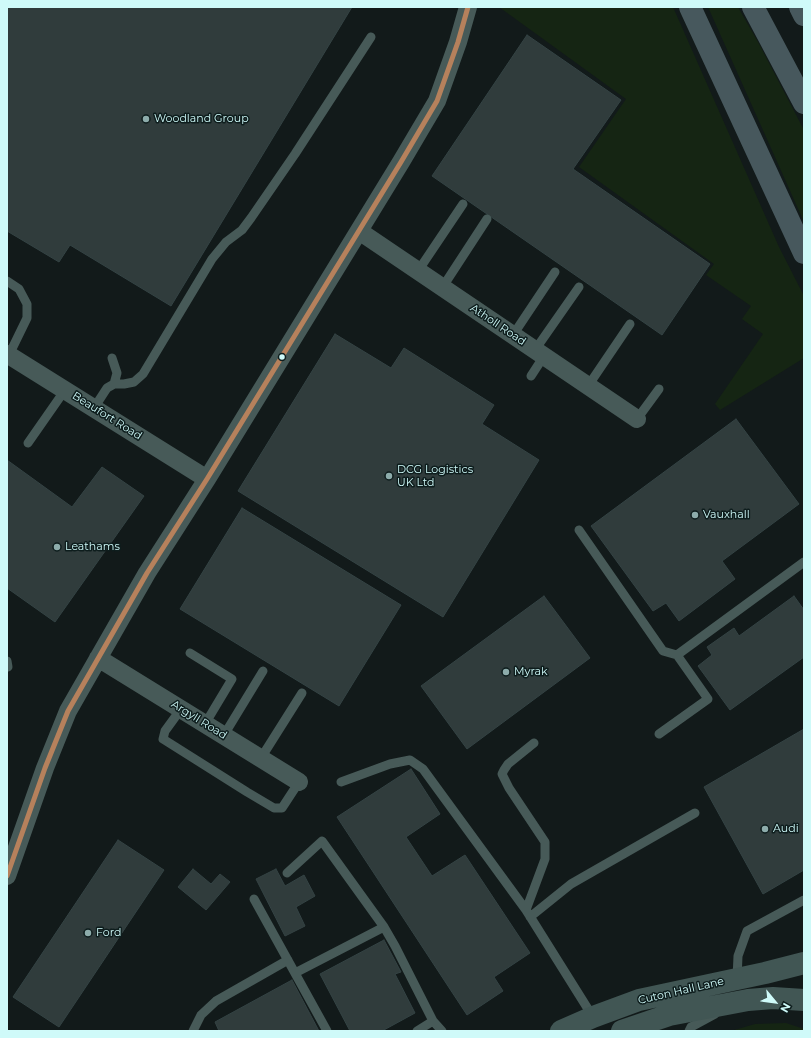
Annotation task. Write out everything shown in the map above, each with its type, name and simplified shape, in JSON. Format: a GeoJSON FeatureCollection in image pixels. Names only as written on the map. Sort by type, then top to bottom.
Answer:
{"type":"FeatureCollection","features":[{"type":"Feature","properties":{"kind":"main road"},"geometry":{"type":"LineString","coordinates":[[690,7],[804,253]]}},
{"type":"Feature","properties":{"kind":"main road"},"geometry":{"type":"LineString","coordinates":[[753,7],[804,103]]}},
{"type":"Feature","properties":{"kind":"main road"},"geometry":{"type":"LineString","coordinates":[[800,7],[804,15]]}},
{"type":"Feature","properties":{"kind":"street"},"geometry":{"type":"LineString","coordinates":[[7,876],[68,711],[147,573],[207,479],[401,162],[437,100],[458,42],[468,7]]}},
{"type":"Feature","properties":{"kind":"street","name":"Atholl Road"},"geometry":{"type":"LineString","coordinates":[[358,231],[637,419]]}},
{"type":"Feature","properties":{"kind":"street","name":"Beaufort Road"},"geometry":{"type":"LineString","coordinates":[[8,355],[207,479]]}},
{"type":"Feature","properties":{"kind":"street","name":"Argyll Road"},"geometry":{"type":"LineString","coordinates":[[98,658],[299,782]]}},
{"type":"Feature","properties":{"kind":"street","name":"Cuton Hall Lane"},"geometry":{"type":"LineString","coordinates":[[561,1031],[639,1000],[804,963]]}},
{"type":"Feature","properties":{"kind":"street","name":"Cuton Hall Lane"},"geometry":{"type":"LineString","coordinates":[[622,1031],[669,1015],[748,1000],[773,998],[804,1000]]}},
{"type":"Feature","properties":{"kind":"lane"},"geometry":{"type":"LineString","coordinates":[[94,408],[107,388],[114,384],[134,382],[143,374],[212,259],[226,242],[242,230],[251,218],[370,38]]}},
{"type":"Feature","properties":{"kind":"lane"},"geometry":{"type":"LineString","coordinates":[[418,271],[463,204]]}},
{"type":"Feature","properties":{"kind":"lane"},"geometry":{"type":"LineString","coordinates":[[442,288],[488,219]]}},
{"type":"Feature","properties":{"kind":"lane"},"geometry":{"type":"LineString","coordinates":[[513,335],[555,272]]}},
{"type":"Feature","properties":{"kind":"lane"},"geometry":{"type":"LineString","coordinates":[[7,281],[19,289],[27,304],[27,318],[8,355]]}},
{"type":"Feature","properties":{"kind":"lane"},"geometry":{"type":"LineString","coordinates":[[531,376],[539,353],[579,287]]}},
{"type":"Feature","properties":{"kind":"lane"},"geometry":{"type":"LineString","coordinates":[[588,386],[630,324]]}},
{"type":"Feature","properties":{"kind":"lane"},"geometry":{"type":"LineString","coordinates":[[112,358],[116,373],[114,384]]}},
{"type":"Feature","properties":{"kind":"lane"},"geometry":{"type":"LineString","coordinates":[[637,419],[659,389]]}},
{"type":"Feature","properties":{"kind":"lane"},"geometry":{"type":"LineString","coordinates":[[28,443],[65,390]]}},
{"type":"Feature","properties":{"kind":"lane"},"geometry":{"type":"LineString","coordinates":[[578,530],[663,651],[677,655],[708,699],[659,734]]}},
{"type":"Feature","properties":{"kind":"lane"},"geometry":{"type":"LineString","coordinates":[[677,655],[804,562]]}},
{"type":"Feature","properties":{"kind":"lane"},"geometry":{"type":"LineString","coordinates":[[190,653],[232,679],[205,724]]}},
{"type":"Feature","properties":{"kind":"lane"},"geometry":{"type":"LineString","coordinates":[[224,735],[263,671]]}},
{"type":"Feature","properties":{"kind":"lane"},"geometry":{"type":"LineString","coordinates":[[261,758],[302,694]]}},
{"type":"Feature","properties":{"kind":"lane"},"geometry":{"type":"LineString","coordinates":[[181,709],[164,731],[163,739],[247,792],[274,808],[282,808],[299,782]]}},
{"type":"Feature","properties":{"kind":"lane"},"geometry":{"type":"LineString","coordinates":[[528,914],[545,859],[545,842],[509,788],[502,774],[508,764],[534,743]]}},
{"type":"Feature","properties":{"kind":"lane"},"geometry":{"type":"LineString","coordinates":[[341,782],[390,764],[410,760],[423,769],[528,914],[593,1017]]}},
{"type":"Feature","properties":{"kind":"lane"},"geometry":{"type":"LineString","coordinates":[[528,914],[571,884],[695,813]]}},
{"type":"Feature","properties":{"kind":"lane"},"geometry":{"type":"LineString","coordinates":[[287,873],[322,841],[384,927],[396,946],[433,1021],[442,1031]]}},
{"type":"Feature","properties":{"kind":"lane"},"geometry":{"type":"LineString","coordinates":[[254,899],[327,1031]]}},
{"type":"Feature","properties":{"kind":"lane"},"geometry":{"type":"LineString","coordinates":[[738,978],[738,956],[747,931],[804,900]]}},
{"type":"Feature","properties":{"kind":"lane"},"geometry":{"type":"LineString","coordinates":[[295,973],[384,927]]}},
{"type":"Feature","properties":{"kind":"lane"},"geometry":{"type":"LineString","coordinates":[[193,1031],[201,1015],[216,1000],[288,960]]}},
{"type":"Feature","properties":{"kind":"lane"},"geometry":{"type":"LineString","coordinates":[[689,1031],[691,1028],[711,1016],[748,1000]]}},
{"type":"Feature","properties":{"kind":"lane"},"geometry":{"type":"LineString","coordinates":[[417,1031],[433,1021]]}},
{"type":"Feature","properties":{"kind":"green space"},"geometry":{"type":"Polygon","coordinates":[[[499,7],[673,7],[779,247],[804,296],[804,358],[720,410],[715,404],[763,334],[742,319],[751,306],[706,275],[714,264],[579,167],[626,99],[499,7]]]}},
{"type":"Feature","properties":{"kind":"green space"},"geometry":{"type":"Polygon","coordinates":[[[708,7],[738,7],[804,130],[804,222],[708,7]]]}},
{"type":"Feature","properties":{"kind":"green space"},"geometry":{"type":"Polygon","coordinates":[[[786,1023],[804,1029],[804,1031],[731,1031],[755,1024],[786,1023]]]}},
{"type":"Feature","properties":{"kind":"building","name":"Woodland Group"},"geometry":{"type":"Polygon","coordinates":[[[7,7],[352,7],[171,306],[70,245],[59,262],[7,231],[7,7]]]}},
{"type":"Feature","properties":{"kind":"building"},"geometry":{"type":"Polygon","coordinates":[[[527,35],[621,100],[573,169],[710,264],[662,335],[432,176],[527,35]]]}},
{"type":"Feature","properties":{"kind":"building","name":"DCG Logistics UK Ltd"},"geometry":{"type":"Polygon","coordinates":[[[335,334],[391,368],[404,348],[494,405],[482,424],[539,460],[443,617],[238,491],[335,334]]]}},
{"type":"Feature","properties":{"kind":"building","name":"Vauxhall"},"geometry":{"type":"Polygon","coordinates":[[[736,419],[799,504],[722,561],[735,579],[679,621],[666,603],[653,611],[591,526],[736,419]]]}},
{"type":"Feature","properties":{"kind":"building","name":"Leathams"},"geometry":{"type":"Polygon","coordinates":[[[7,460],[72,507],[102,467],[144,496],[55,622],[7,588],[7,460]]]}},
{"type":"Feature","properties":{"kind":"building"},"geometry":{"type":"Polygon","coordinates":[[[242,508],[401,605],[339,706],[180,609],[242,508]]]}},
{"type":"Feature","properties":{"kind":"building","name":"Myrak"},"geometry":{"type":"Polygon","coordinates":[[[544,596],[590,658],[467,749],[421,686],[544,596]]]}},
{"type":"Feature","properties":{"kind":"building"},"geometry":{"type":"Polygon","coordinates":[[[794,596],[804,610],[804,657],[730,710],[698,666],[712,655],[707,647],[734,628],[739,636],[794,596]]]}},
{"type":"Feature","properties":{"kind":"building","name":"Audi"},"geometry":{"type":"Polygon","coordinates":[[[804,729],[804,870],[763,894],[704,787],[804,729]]]}},
{"type":"Feature","properties":{"kind":"building"},"geometry":{"type":"Polygon","coordinates":[[[411,769],[440,814],[406,837],[432,876],[465,855],[530,953],[494,977],[503,991],[467,1015],[337,817],[411,769]]]}},
{"type":"Feature","properties":{"kind":"building","name":"Ford"},"geometry":{"type":"Polygon","coordinates":[[[118,840],[164,870],[59,1027],[13,997],[118,840]]]}},
{"type":"Feature","properties":{"kind":"building"},"geometry":{"type":"Polygon","coordinates":[[[193,869],[211,884],[220,874],[230,882],[206,910],[178,887],[193,869]]]}},
{"type":"Feature","properties":{"kind":"building"},"geometry":{"type":"Polygon","coordinates":[[[276,869],[285,886],[304,875],[315,896],[296,907],[305,926],[285,936],[256,879],[276,869]]]}},
{"type":"Feature","properties":{"kind":"building"},"geometry":{"type":"Polygon","coordinates":[[[384,940],[401,972],[395,974],[415,1013],[382,1031],[350,1031],[320,974],[384,940]]]}},
{"type":"Feature","properties":{"kind":"building"},"geometry":{"type":"Polygon","coordinates":[[[292,980],[319,1031],[219,1031],[215,1022],[292,980]]]}},
{"type":"Feature","properties":{"kind":"transit line"},"geometry":{"type":"LineString","coordinates":[[7,876],[45,768],[68,711],[147,573],[207,479],[437,101],[458,42],[468,7]]}},
{"type":"Feature","properties":{"kind":"place","name":"Woodland Group"},"geometry":{"type":"Point","coordinates":[146,119]}},
{"type":"Feature","properties":{"kind":"place","name":"DCG Logistics UK Ltd"},"geometry":{"type":"Point","coordinates":[389,476]}},
{"type":"Feature","properties":{"kind":"place","name":"Vauxhall"},"geometry":{"type":"Point","coordinates":[695,515]}},
{"type":"Feature","properties":{"kind":"place","name":"Leathams"},"geometry":{"type":"Point","coordinates":[57,547]}},
{"type":"Feature","properties":{"kind":"place","name":"Myrak"},"geometry":{"type":"Point","coordinates":[506,672]}},
{"type":"Feature","properties":{"kind":"place","name":"Audi"},"geometry":{"type":"Point","coordinates":[765,829]}},
{"type":"Feature","properties":{"kind":"place","name":"Ford"},"geometry":{"type":"Point","coordinates":[88,933]}}]}
